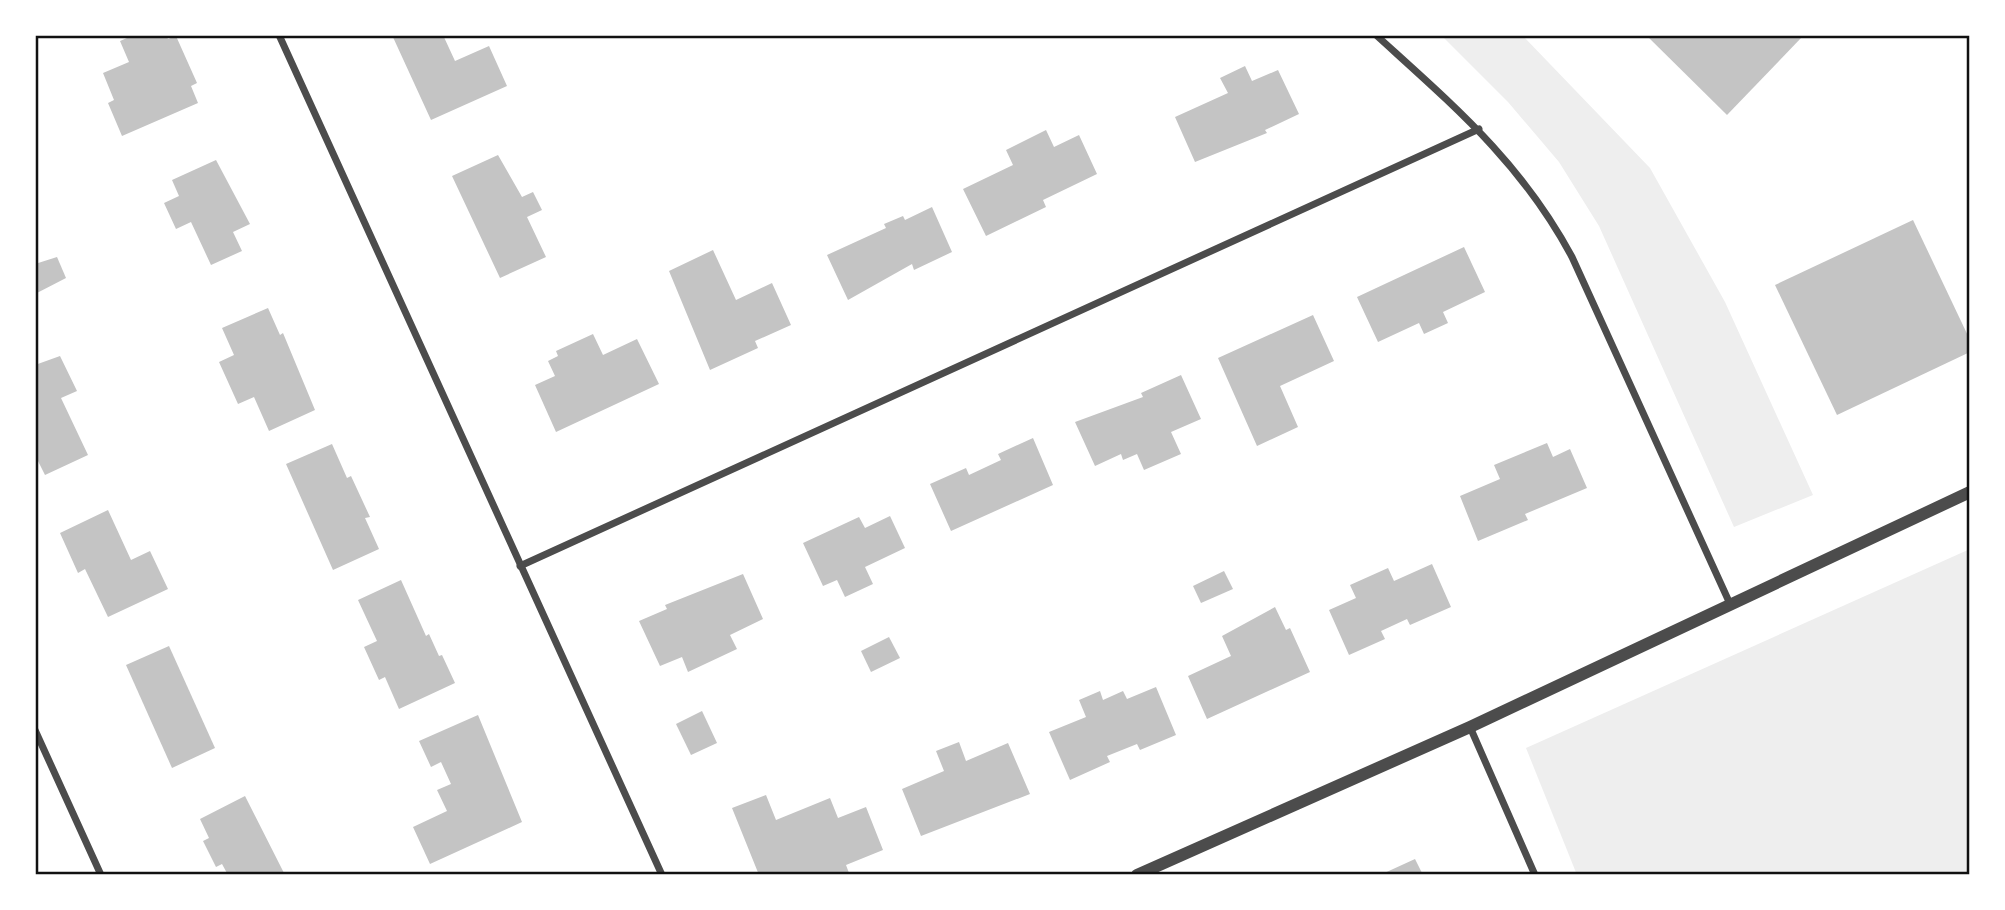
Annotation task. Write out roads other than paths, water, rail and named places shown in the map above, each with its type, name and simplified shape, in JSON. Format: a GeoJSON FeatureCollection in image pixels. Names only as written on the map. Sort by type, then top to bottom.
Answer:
{"type":"FeatureCollection","features":[{"type":"Feature","properties":{"kind":"street"},"geometry":{"type":"LineString","coordinates":[[279,35],[662,875]]}},
{"type":"Feature","properties":{"kind":"street"},"geometry":{"type":"LineString","coordinates":[[1376,35],[1479,129],[1549,214],[1572,257],[1731,606]]}},
{"type":"Feature","properties":{"kind":"street"},"geometry":{"type":"LineString","coordinates":[[520,566],[1479,129]]}},
{"type":"Feature","properties":{"kind":"street"},"geometry":{"type":"LineString","coordinates":[[1137,875],[1470,727],[1970,492]]}},
{"type":"Feature","properties":{"kind":"street"},"geometry":{"type":"LineString","coordinates":[[1470,727],[1535,875]]}},
{"type":"Feature","properties":{"kind":"street"},"geometry":{"type":"LineString","coordinates":[[35,730],[101,875]]}}]}
